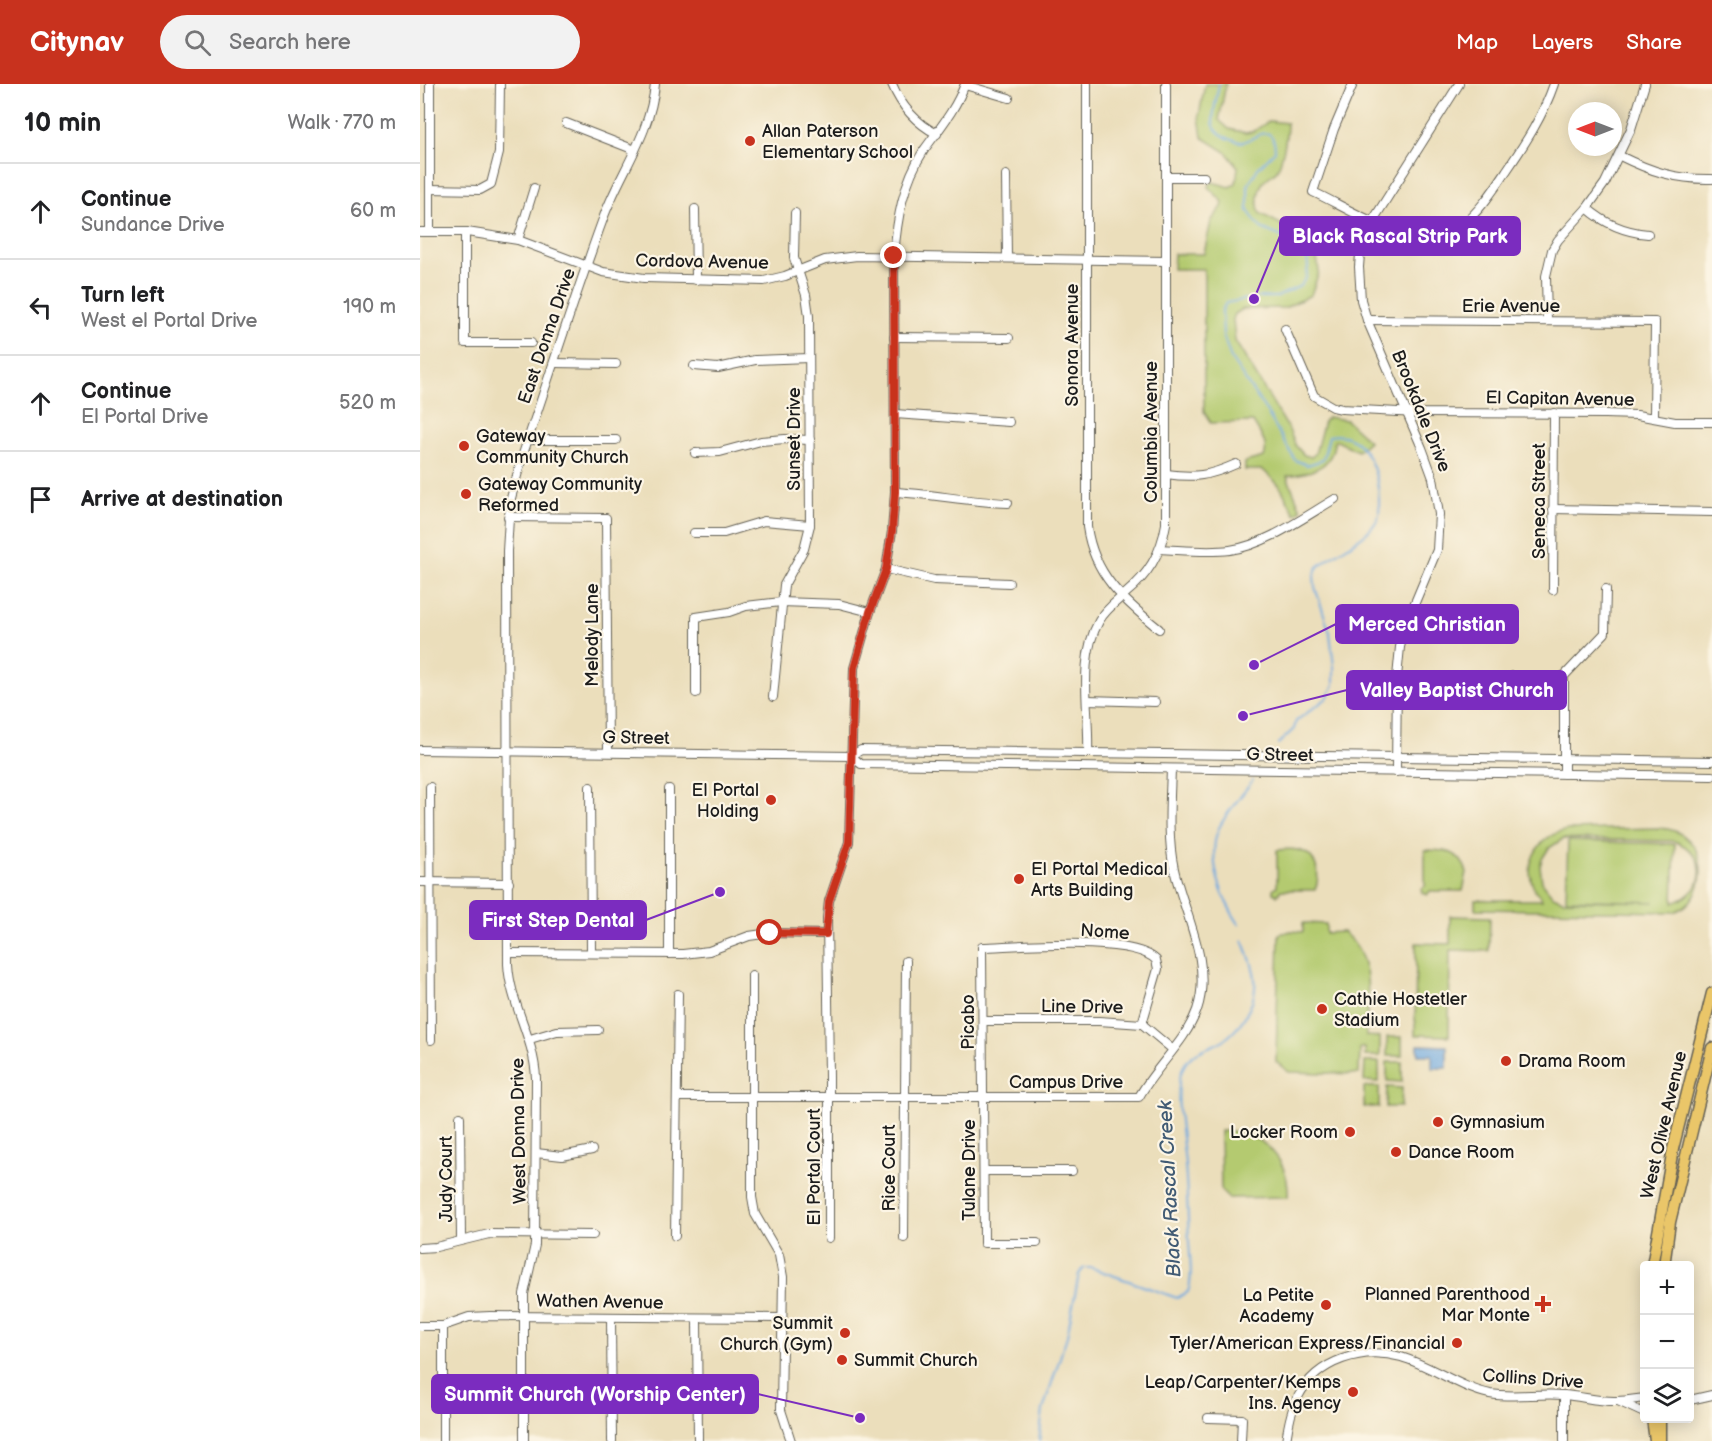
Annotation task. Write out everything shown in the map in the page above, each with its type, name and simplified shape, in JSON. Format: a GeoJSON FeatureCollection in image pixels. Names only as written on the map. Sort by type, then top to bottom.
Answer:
{"type":"FeatureCollection","features":[{"type":"Feature","properties":{"kind":"main road","name":"West Olive Avenue"},"geometry":{"type":"LineString","coordinates":[[1653,1261],[1673,1149],[1712,993]]}},
{"type":"Feature","properties":{"kind":"main road","name":"West Olive Avenue"},"geometry":{"type":"LineString","coordinates":[[1665,1261],[1670,1222],[1709,1076],[1712,1048]]}},
{"type":"Feature","properties":{"kind":"main road"},"geometry":{"type":"LineString","coordinates":[[1646,1423],[1646,1441]]}},
{"type":"Feature","properties":{"kind":"main road"},"geometry":{"type":"LineString","coordinates":[[1653,1423],[1655,1441]]}},
{"type":"Feature","properties":{"kind":"main road"},"geometry":{"type":"LineString","coordinates":[[1660,1423],[1660,1441]]}},
{"type":"Feature","properties":{"kind":"street"},"geometry":{"type":"LineString","coordinates":[[430,84],[430,232]]}},
{"type":"Feature","properties":{"kind":"street"},"geometry":{"type":"LineString","coordinates":[[430,189],[480,190],[491,184],[499,153],[500,84]]}},
{"type":"Feature","properties":{"kind":"street","name":"East Donna Drive"},"geometry":{"type":"LineString","coordinates":[[508,751],[507,551],[508,518],[516,475],[608,205],[635,150],[648,117],[655,84]]}},
{"type":"Feature","properties":{"kind":"street"},"geometry":{"type":"LineString","coordinates":[[892,84],[910,114],[937,134]]}},
{"type":"Feature","properties":{"kind":"street"},"geometry":{"type":"LineString","coordinates":[[965,84],[1009,98]]}},
{"type":"Feature","properties":{"kind":"street","name":"El Portal Court"},"geometry":{"type":"LineString","coordinates":[[829,1238],[830,1096],[826,934],[829,901],[849,842],[854,668],[870,612],[886,569],[892,531],[895,492],[894,256],[899,214],[907,186],[925,149],[956,105],[965,84]]}},
{"type":"Feature","properties":{"kind":"street","name":"Sonora Avenue"},"geometry":{"type":"LineString","coordinates":[[1087,84],[1087,528],[1098,564],[1122,597],[1159,629]]}},
{"type":"Feature","properties":{"kind":"street","name":"Columbia Avenue"},"geometry":{"type":"LineString","coordinates":[[1088,753],[1088,658],[1093,634],[1100,619],[1110,606],[1145,575],[1160,549],[1166,524],[1166,84]]}},
{"type":"Feature","properties":{"kind":"street"},"geometry":{"type":"LineString","coordinates":[[1353,84],[1334,129],[1314,192],[1372,222],[1405,228],[1460,227],[1485,203],[1534,130],[1543,114],[1554,84]]}},
{"type":"Feature","properties":{"kind":"street","name":"Brookdale Drive"},"geometry":{"type":"LineString","coordinates":[[1396,772],[1397,677],[1400,647],[1437,550],[1439,523],[1433,478],[1367,320],[1361,300],[1360,254],[1372,222],[1459,84]]}},
{"type":"Feature","properties":{"kind":"street"},"geometry":{"type":"LineString","coordinates":[[1622,151],[1645,84]]}},
{"type":"Feature","properties":{"kind":"street"},"geometry":{"type":"LineString","coordinates":[[566,123],[635,150]]}},
{"type":"Feature","properties":{"kind":"street"},"geometry":{"type":"LineString","coordinates":[[1547,321],[1546,276],[1552,250],[1565,231],[1587,208],[1605,183],[1620,156],[1640,166],[1670,176],[1712,179]]}},
{"type":"Feature","properties":{"kind":"street"},"geometry":{"type":"LineString","coordinates":[[1006,175],[1007,258]]}},
{"type":"Feature","properties":{"kind":"street"},"geometry":{"type":"LineString","coordinates":[[1166,177],[1204,177]]}},
{"type":"Feature","properties":{"kind":"street"},"geometry":{"type":"LineString","coordinates":[[518,240],[534,188]]}},
{"type":"Feature","properties":{"kind":"street"},"geometry":{"type":"LineString","coordinates":[[1587,208],[1609,224],[1626,231],[1648,234]]}},
{"type":"Feature","properties":{"kind":"street"},"geometry":{"type":"LineString","coordinates":[[695,209],[696,280]]}},
{"type":"Feature","properties":{"kind":"street","name":"Sunset Drive"},"geometry":{"type":"LineString","coordinates":[[773,697],[784,585],[804,549],[810,525],[808,305],[794,258],[795,213]]}},
{"type":"Feature","properties":{"kind":"street","name":"Cordova Avenue"},"geometry":{"type":"LineString","coordinates":[[420,232],[465,232],[518,240],[586,267],[623,276],[696,280],[764,281],[785,276],[814,263],[836,257],[1166,261]]}},
{"type":"Feature","properties":{"kind":"street"},"geometry":{"type":"LineString","coordinates":[[465,232],[465,343],[531,343]]}},
{"type":"Feature","properties":{"kind":"street","name":"Erie Avenue"},"geometry":{"type":"LineString","coordinates":[[1367,320],[1655,322],[1654,417]]}},
{"type":"Feature","properties":{"kind":"street","name":"El Capitan Avenue"},"geometry":{"type":"LineString","coordinates":[[1285,329],[1314,396],[1333,407],[1342,409],[1637,415],[1675,422],[1712,422]]}},
{"type":"Feature","properties":{"kind":"street"},"geometry":{"type":"LineString","coordinates":[[894,337],[1010,338]]}},
{"type":"Feature","properties":{"kind":"street"},"geometry":{"type":"LineString","coordinates":[[694,366],[718,368],[755,360],[809,358]]}},
{"type":"Feature","properties":{"kind":"street"},"geometry":{"type":"LineString","coordinates":[[554,363],[616,364]]}},
{"type":"Feature","properties":{"kind":"street","name":"Seneca Street"},"geometry":{"type":"LineString","coordinates":[[1553,590],[1554,413]]}},
{"type":"Feature","properties":{"kind":"street"},"geometry":{"type":"LineString","coordinates":[[895,414],[1009,422]]}},
{"type":"Feature","properties":{"kind":"street"},"geometry":{"type":"LineString","coordinates":[[695,453],[720,452],[761,441],[785,439],[810,441]]}},
{"type":"Feature","properties":{"kind":"street"},"geometry":{"type":"LineString","coordinates":[[528,440],[616,441]]}},
{"type":"Feature","properties":{"kind":"street"},"geometry":{"type":"LineString","coordinates":[[1166,474],[1199,477],[1236,464]]}},
{"type":"Feature","properties":{"kind":"street"},"geometry":{"type":"LineString","coordinates":[[895,492],[1008,503]]}},
{"type":"Feature","properties":{"kind":"street"},"geometry":{"type":"LineString","coordinates":[[1160,549],[1215,551],[1244,547],[1258,542],[1335,499]]}},
{"type":"Feature","properties":{"kind":"street"},"geometry":{"type":"LineString","coordinates":[[1553,510],[1712,512]]}},
{"type":"Feature","properties":{"kind":"street","name":"Melody Lane"},"geometry":{"type":"LineString","coordinates":[[508,518],[606,518],[608,752]]}},
{"type":"Feature","properties":{"kind":"street"},"geometry":{"type":"LineString","coordinates":[[694,533],[724,533],[764,521],[810,525]]}},
{"type":"Feature","properties":{"kind":"street"},"geometry":{"type":"LineString","coordinates":[[886,569],[949,581],[1010,584]]}},
{"type":"Feature","properties":{"kind":"street"},"geometry":{"type":"LineString","coordinates":[[1513,676],[1556,678],[1564,676],[1605,633],[1606,589]]}},
{"type":"Feature","properties":{"kind":"street"},"geometry":{"type":"LineString","coordinates":[[696,693],[696,616],[781,602],[839,604],[870,612]]}},
{"type":"Feature","properties":{"kind":"street"},"geometry":{"type":"LineString","coordinates":[[1564,676],[1564,774]]}},
{"type":"Feature","properties":{"kind":"street"},"geometry":{"type":"LineString","coordinates":[[1087,700],[1155,702]]}},
{"type":"Feature","properties":{"kind":"street","name":"G Street"},"geometry":{"type":"LineString","coordinates":[[420,750],[851,756],[861,750],[1712,761]]}},
{"type":"Feature","properties":{"kind":"street","name":"West Donna Drive"},"geometry":{"type":"LineString","coordinates":[[508,751],[508,953],[511,990],[530,1040],[537,1078],[536,1234],[525,1285],[524,1441]]}},
{"type":"Feature","properties":{"kind":"street","name":"G Street"},"geometry":{"type":"LineString","coordinates":[[851,756],[861,764],[1712,776]]}},
{"type":"Feature","properties":{"kind":"street","name":"Campus Drive"},"geometry":{"type":"LineString","coordinates":[[678,1097],[1138,1097],[1146,1082],[1187,1029],[1195,1015],[1201,993],[1202,970],[1172,855],[1170,769]]}},
{"type":"Feature","properties":{"kind":"street"},"geometry":{"type":"LineString","coordinates":[[430,787],[431,1040]]}},
{"type":"Feature","properties":{"kind":"street"},"geometry":{"type":"LineString","coordinates":[[590,787],[591,954]]}},
{"type":"Feature","properties":{"kind":"street"},"geometry":{"type":"LineString","coordinates":[[669,789],[669,954]]}},
{"type":"Feature","properties":{"kind":"street"},"geometry":{"type":"LineString","coordinates":[[420,882],[508,883]]}},
{"type":"Feature","properties":{"kind":"street"},"geometry":{"type":"LineString","coordinates":[[508,953],[669,954],[709,951],[749,936],[770,933],[826,934]]}},
{"type":"Feature","properties":{"kind":"street","name":"Nome"},"geometry":{"type":"LineString","coordinates":[[982,947],[1118,945],[1144,951],[1156,960],[1158,969],[1142,1024]]}},
{"type":"Feature","properties":{"kind":"street","name":"Picabo"},"geometry":{"type":"LineString","coordinates":[[982,947],[984,1097]]}},
{"type":"Feature","properties":{"kind":"street","name":"Rice Court"},"geometry":{"type":"LineString","coordinates":[[904,1238],[906,962]]}},
{"type":"Feature","properties":{"kind":"street"},"geometry":{"type":"LineString","coordinates":[[752,975],[752,1197],[755,1214],[779,1255],[783,1277],[781,1410],[791,1441]]}},
{"type":"Feature","properties":{"kind":"street"},"geometry":{"type":"LineString","coordinates":[[675,1236],[678,994]]}},
{"type":"Feature","properties":{"kind":"street","name":"Line Drive"},"geometry":{"type":"LineString","coordinates":[[983,1021],[1099,1021],[1142,1024],[1172,1049]]}},
{"type":"Feature","properties":{"kind":"street"},"geometry":{"type":"LineString","coordinates":[[530,1040],[557,1030],[598,1030]]}},
{"type":"Feature","properties":{"kind":"street"},"geometry":{"type":"LineString","coordinates":[[1692,1072],[1709,1076]]}},
{"type":"Feature","properties":{"kind":"street","name":"Tulane Drive"},"geometry":{"type":"LineString","coordinates":[[984,1097],[984,1243],[1037,1243]]}},
{"type":"Feature","properties":{"kind":"street","name":"Judy Court"},"geometry":{"type":"LineString","coordinates":[[460,1117],[461,1240]]}},
{"type":"Feature","properties":{"kind":"street"},"geometry":{"type":"LineString","coordinates":[[537,1153],[562,1156],[592,1150]]}},
{"type":"Feature","properties":{"kind":"street"},"geometry":{"type":"LineString","coordinates":[[984,1171],[1072,1171]]}},
{"type":"Feature","properties":{"kind":"street"},"geometry":{"type":"LineString","coordinates":[[420,1248],[436,1247],[489,1234],[593,1235]]}},
{"type":"Feature","properties":{"kind":"street","name":"Wathen Avenue"},"geometry":{"type":"LineString","coordinates":[[420,1326],[443,1326],[477,1316],[782,1318]]}},
{"type":"Feature","properties":{"kind":"street"},"geometry":{"type":"LineString","coordinates":[[611,1317],[612,1441]]}},
{"type":"Feature","properties":{"kind":"street"},"geometry":{"type":"LineString","coordinates":[[697,1318],[698,1441]]}},
{"type":"Feature","properties":{"kind":"street"},"geometry":{"type":"LineString","coordinates":[[443,1326],[443,1441]]}},
{"type":"Feature","properties":{"kind":"street","name":"Collins Drive"},"geometry":{"type":"LineString","coordinates":[[1286,1441],[1290,1417],[1298,1398],[1313,1377],[1326,1368],[1359,1354],[1379,1353],[1403,1358],[1471,1389],[1493,1394],[1564,1395],[1618,1401],[1640,1398]]}},
{"type":"Feature","properties":{"kind":"street"},"geometry":{"type":"LineString","coordinates":[[1564,1395],[1564,1441]]}},
{"type":"Feature","properties":{"kind":"street"},"geometry":{"type":"LineString","coordinates":[[1694,1399],[1712,1395]]}},
{"type":"Feature","properties":{"kind":"street","name":"Collins Drive"},"geometry":{"type":"LineString","coordinates":[[1618,1401],[1640,1411]]}},
{"type":"Feature","properties":{"kind":"street"},"geometry":{"type":"LineString","coordinates":[[1208,1418],[1242,1419],[1241,1441]]}},
{"type":"Feature","properties":{"kind":"green space"},"geometry":{"type":"Polygon","coordinates":[[[1205,84],[1226,84],[1219,120],[1229,129],[1246,133],[1254,131],[1269,121],[1287,123],[1279,165],[1276,171],[1263,182],[1258,196],[1258,206],[1261,214],[1309,241],[1316,250],[1319,272],[1311,295],[1285,308],[1243,309],[1235,314],[1233,319],[1235,341],[1288,428],[1296,446],[1304,455],[1311,457],[1315,454],[1324,421],[1328,417],[1346,420],[1369,441],[1358,451],[1335,440],[1331,455],[1323,465],[1312,471],[1287,476],[1301,510],[1295,514],[1279,485],[1263,470],[1245,470],[1245,462],[1264,457],[1265,452],[1263,439],[1253,422],[1211,423],[1204,412],[1204,269],[1173,269],[1174,254],[1204,254],[1211,221],[1222,207],[1223,202],[1208,187],[1212,182],[1230,187],[1236,183],[1238,167],[1226,152],[1202,137],[1199,116],[1205,84]]]}},
{"type":"Feature","properties":{"kind":"green space"},"geometry":{"type":"Polygon","coordinates":[[[1660,828],[1677,832],[1689,841],[1697,853],[1701,867],[1700,881],[1695,894],[1686,905],[1674,912],[1475,909],[1475,900],[1542,900],[1531,878],[1532,859],[1542,843],[1568,830],[1660,828]],[[1563,839],[1549,848],[1542,859],[1540,866],[1542,882],[1553,896],[1563,900],[1655,902],[1566,899],[1568,841],[1675,844],[1673,903],[1693,890],[1700,872],[1699,863],[1694,854],[1674,841],[1563,839]]]}},
{"type":"Feature","properties":{"kind":"green space"},"geometry":{"type":"Polygon","coordinates":[[[1295,849],[1309,855],[1316,866],[1318,878],[1315,890],[1281,890],[1277,895],[1273,893],[1273,889],[1277,886],[1277,850],[1295,849]]]}},
{"type":"Feature","properties":{"kind":"green space"},"geometry":{"type":"Polygon","coordinates":[[[1425,850],[1445,851],[1460,859],[1467,872],[1463,891],[1430,891],[1427,895],[1422,893],[1421,889],[1425,886],[1425,850]]]}},
{"type":"Feature","properties":{"kind":"green space"},"geometry":{"type":"Polygon","coordinates":[[[1450,916],[1490,917],[1489,951],[1450,950],[1449,1036],[1415,1035],[1416,943],[1450,944],[1450,916]]]}},
{"type":"Feature","properties":{"kind":"green space","name":"Cathie Hostetler Stadium"},"geometry":{"type":"Polygon","coordinates":[[[1303,923],[1326,924],[1326,933],[1343,932],[1361,954],[1368,994],[1366,1036],[1380,1037],[1380,1056],[1365,1056],[1365,1048],[1360,1048],[1359,1074],[1289,1072],[1276,1062],[1279,934],[1291,931],[1303,932],[1303,923]]]}},
{"type":"Feature","properties":{"kind":"green space"},"geometry":{"type":"Polygon","coordinates":[[[1387,1037],[1402,1037],[1402,1056],[1387,1056],[1387,1037]]]}},
{"type":"Feature","properties":{"kind":"green space"},"geometry":{"type":"Polygon","coordinates":[[[1365,1062],[1379,1062],[1379,1082],[1364,1081],[1365,1062]]]}},
{"type":"Feature","properties":{"kind":"green space"},"geometry":{"type":"Polygon","coordinates":[[[1387,1062],[1402,1062],[1402,1082],[1387,1081],[1387,1062]]]}},
{"type":"Feature","properties":{"kind":"green space"},"geometry":{"type":"Polygon","coordinates":[[[1364,1087],[1379,1087],[1379,1107],[1364,1107],[1364,1087]]]}},
{"type":"Feature","properties":{"kind":"green space"},"geometry":{"type":"Polygon","coordinates":[[[1387,1087],[1402,1088],[1401,1107],[1386,1107],[1387,1087]]]}},
{"type":"Feature","properties":{"kind":"green space"},"geometry":{"type":"Polygon","coordinates":[[[1220,1131],[1247,1135],[1259,1140],[1269,1148],[1278,1158],[1284,1170],[1288,1197],[1228,1198],[1221,1191],[1220,1131]]]}},
{"type":"Feature","properties":{"kind":"water"},"geometry":{"type":"Polygon","coordinates":[[[1418,1045],[1447,1046],[1447,1068],[1432,1068],[1432,1055],[1418,1055],[1418,1045]]]}},
{"type":"Feature","properties":{"kind":"waterway","name":"Black Rascal Creek"},"geometry":{"type":"LineString","coordinates":[[1219,84],[1213,117],[1216,130],[1228,138],[1242,142],[1266,133],[1271,135],[1274,142],[1275,151],[1258,168],[1248,185],[1248,211],[1261,228],[1303,249],[1307,256],[1308,267],[1306,278],[1300,286],[1277,297],[1258,297],[1226,303],[1222,310],[1223,335],[1231,359],[1267,412],[1295,460],[1307,465],[1323,460],[1329,436],[1352,439],[1368,456],[1379,492],[1379,515],[1373,525],[1359,539],[1317,568],[1314,576],[1315,587],[1330,633],[1334,685],[1327,698],[1296,721],[1294,729],[1278,744]]}},
{"type":"Feature","properties":{"kind":"waterway","name":"Black Rascal Creek"},"geometry":{"type":"LineString","coordinates":[[1239,924],[1227,903],[1218,879],[1214,854],[1215,841],[1225,817],[1253,780]]}},
{"type":"Feature","properties":{"kind":"waterway","name":"Black Rascal Creek"},"geometry":{"type":"LineString","coordinates":[[1039,1441],[1043,1410],[1067,1336],[1079,1274],[1084,1268],[1092,1268],[1177,1298],[1188,1292],[1191,1267],[1179,1083],[1188,1060],[1229,1036],[1250,1007],[1254,998],[1255,979],[1243,940]]}},
{"type":"Feature","properties":{"kind":"place","name":"Allan Paterson Elementary School"},"geometry":{"type":"Point","coordinates":[750,141]}},
{"type":"Feature","properties":{"kind":"place","name":"Black Rascal Strip Park"},"geometry":{"type":"Point","coordinates":[1254,299]}},
{"type":"Feature","properties":{"kind":"place","name":"Gateway Community Church"},"geometry":{"type":"Point","coordinates":[464,446]}},
{"type":"Feature","properties":{"kind":"place","name":"Gateway Community Reformed"},"geometry":{"type":"Point","coordinates":[466,494]}},
{"type":"Feature","properties":{"kind":"place","name":"Merced Christian"},"geometry":{"type":"Point","coordinates":[1254,665]}},
{"type":"Feature","properties":{"kind":"place","name":"Valley Baptist Church"},"geometry":{"type":"Point","coordinates":[1243,716]}},
{"type":"Feature","properties":{"kind":"place","name":"El Portal Holding"},"geometry":{"type":"Point","coordinates":[771,800]}},
{"type":"Feature","properties":{"kind":"place","name":"El Portal Medical Arts Building"},"geometry":{"type":"Point","coordinates":[1019,879]}},
{"type":"Feature","properties":{"kind":"place","name":"First Step Dental"},"geometry":{"type":"Point","coordinates":[720,892]}},
{"type":"Feature","properties":{"kind":"place","name":"Cathie Hostetler Stadium"},"geometry":{"type":"Point","coordinates":[1322,1009]}},
{"type":"Feature","properties":{"kind":"place","name":"Drama Room"},"geometry":{"type":"Point","coordinates":[1506,1061]}},
{"type":"Feature","properties":{"kind":"place","name":"Gymnasium"},"geometry":{"type":"Point","coordinates":[1438,1122]}},
{"type":"Feature","properties":{"kind":"place","name":"Locker Room"},"geometry":{"type":"Point","coordinates":[1350,1132]}},
{"type":"Feature","properties":{"kind":"place","name":"Dance Room"},"geometry":{"type":"Point","coordinates":[1396,1152]}},
{"type":"Feature","properties":{"kind":"place","name":"Planned Parenthood Mar Monte"},"geometry":{"type":"Point","coordinates":[1543,1304]}},
{"type":"Feature","properties":{"kind":"place","name":"La Petite Academy"},"geometry":{"type":"Point","coordinates":[1326,1305]}},
{"type":"Feature","properties":{"kind":"place","name":"Summit Church (Gym)"},"geometry":{"type":"Point","coordinates":[845,1333]}},
{"type":"Feature","properties":{"kind":"place","name":"Tyler/American Express/Financial"},"geometry":{"type":"Point","coordinates":[1457,1343]}},
{"type":"Feature","properties":{"kind":"place","name":"Summit Church"},"geometry":{"type":"Point","coordinates":[842,1360]}},
{"type":"Feature","properties":{"kind":"place","name":"Leap/Carpenter/Kemps Ins. Agency"},"geometry":{"type":"Point","coordinates":[1353,1392]}},
{"type":"Feature","properties":{"kind":"place","name":"Summit Church (Worship Center)"},"geometry":{"type":"Point","coordinates":[860,1418]}},
{"type":"Feature","properties":{"kind":"route"},"geometry":{"type":"LineString","coordinates":[[770,933],[826,934],[829,901],[849,842],[854,668],[856,655],[886,569],[895,492],[894,256]]}}]}
